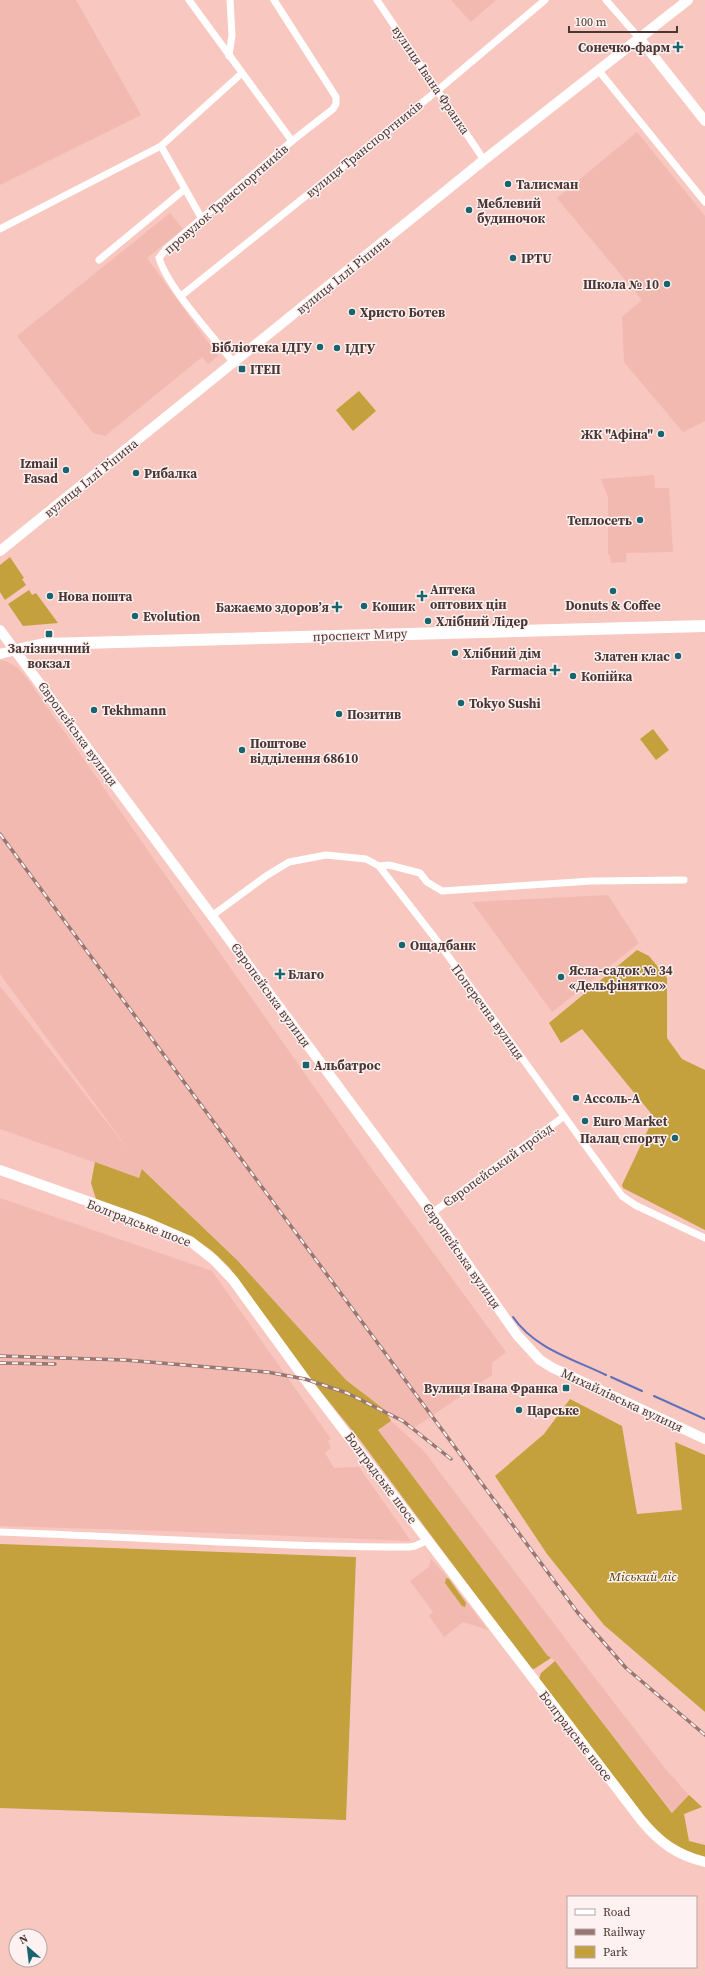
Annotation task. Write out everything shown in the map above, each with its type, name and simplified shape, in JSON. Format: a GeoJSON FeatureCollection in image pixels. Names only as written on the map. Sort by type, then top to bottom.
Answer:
{"type":"FeatureCollection","features":[{"type":"Feature","properties":{"kind":"main road","name":"вулиця Іллі Ріпина"},"geometry":{"type":"LineString","coordinates":[[0,551],[484,160],[688,0]]}},
{"type":"Feature","properties":{"kind":"main road"},"geometry":{"type":"LineString","coordinates":[[640,39],[705,121]]}},
{"type":"Feature","properties":{"kind":"main road","name":"проспект Миру"},"geometry":{"type":"LineString","coordinates":[[16,650],[44,644],[705,626]]}},
{"type":"Feature","properties":{"kind":"main road","name":"Європейська вулиця"},"geometry":{"type":"LineString","coordinates":[[0,630],[432,1213],[517,1335],[540,1360]]}},
{"type":"Feature","properties":{"kind":"main road"},"geometry":{"type":"LineString","coordinates":[[0,654],[16,650]]}},
{"type":"Feature","properties":{"kind":"main road","name":"Болградське шосе"},"geometry":{"type":"LineString","coordinates":[[0,1170],[146,1222],[190,1241],[208,1254],[232,1280],[305,1380],[540,1689],[655,1837],[666,1846],[705,1862]]}},
{"type":"Feature","properties":{"kind":"main road","name":"Михайлівська вулиця"},"geometry":{"type":"LineString","coordinates":[[540,1360],[553,1368],[705,1439]]}},
{"type":"Feature","properties":{"kind":"street"},"geometry":{"type":"LineString","coordinates":[[189,0],[241,74],[292,141]]}},
{"type":"Feature","properties":{"kind":"street"},"geometry":{"type":"LineString","coordinates":[[229,56],[232,35],[230,0]]}},
{"type":"Feature","properties":{"kind":"street","name":"провулок Транспортників"},"geometry":{"type":"LineString","coordinates":[[234,363],[181,296],[162,268],[159,258],[166,249],[292,141],[333,109],[336,104],[336,97],[274,0]]}},
{"type":"Feature","properties":{"kind":"street","name":"вулиця Івана Франка"},"geometry":{"type":"LineString","coordinates":[[377,0],[484,160]]}},
{"type":"Feature","properties":{"kind":"street","name":"вулиця Транспортників"},"geometry":{"type":"LineString","coordinates":[[181,296],[438,90],[545,0]]}},
{"type":"Feature","properties":{"kind":"street"},"geometry":{"type":"LineString","coordinates":[[606,0],[640,39]]}},
{"type":"Feature","properties":{"kind":"street"},"geometry":{"type":"LineString","coordinates":[[599,70],[705,202]]}},
{"type":"Feature","properties":{"kind":"street"},"geometry":{"type":"LineString","coordinates":[[0,229],[161,146],[241,74]]}},
{"type":"Feature","properties":{"kind":"street"},"geometry":{"type":"LineString","coordinates":[[161,146],[202,218]]}},
{"type":"Feature","properties":{"kind":"street"},"geometry":{"type":"LineString","coordinates":[[99,260],[185,189]]}},
{"type":"Feature","properties":{"kind":"street"},"geometry":{"type":"LineString","coordinates":[[213,916],[266,876],[288,862],[326,855],[366,859],[380,866],[389,865],[420,873],[427,882],[442,891],[592,881],[684,880]]}},
{"type":"Feature","properties":{"kind":"street","name":"Поперечна вулиця"},"geometry":{"type":"LineString","coordinates":[[380,866],[438,942],[563,1117],[622,1196],[635,1205],[705,1238]]}},
{"type":"Feature","properties":{"kind":"street","name":"Європейський проїзд"},"geometry":{"type":"LineString","coordinates":[[432,1213],[563,1117]]}},
{"type":"Feature","properties":{"kind":"street"},"geometry":{"type":"LineString","coordinates":[[0,1532],[132,1537],[199,1542],[356,1547],[409,1547],[416,1546],[428,1540]]}},
{"type":"Feature","properties":{"kind":"shaded area"},"geometry":{"type":"Polygon","coordinates":[[[0,0],[76,0],[141,115],[0,185],[0,0]]]}},
{"type":"Feature","properties":{"kind":"shaded area"},"geometry":{"type":"Polygon","coordinates":[[[451,0],[496,0],[471,22],[451,0]]]}},
{"type":"Feature","properties":{"kind":"shaded area","name":"Школа № 10"},"geometry":{"type":"Polygon","coordinates":[[[637,132],[705,216],[705,421],[683,432],[624,362],[622,317],[642,300],[557,198],[637,132]]]}},
{"type":"Feature","properties":{"kind":"shaded area"},"geometry":{"type":"Polygon","coordinates":[[[170,213],[183,229],[147,258],[218,356],[208,364],[202,357],[105,436],[93,433],[17,336],[170,213]]]}},
{"type":"Feature","properties":{"kind":"shaded area","name":"Теплосеть"},"geometry":{"type":"Polygon","coordinates":[[[654,475],[655,488],[669,488],[673,552],[626,553],[626,562],[611,563],[610,555],[608,555],[608,497],[601,479],[654,475]]]}},
{"type":"Feature","properties":{"kind":"shaded area"},"geometry":{"type":"Polygon","coordinates":[[[0,660],[6,661],[18,668],[26,677],[369,1165],[506,1352],[492,1363],[492,1375],[411,1430],[346,1380],[237,1260],[143,1169],[139,1178],[0,1129],[0,986],[131,1153],[0,974],[0,660]]]}},
{"type":"Feature","properties":{"kind":"shaded area","name":"Ясла-садок № 34 «Дельфінятко»"},"geometry":{"type":"Polygon","coordinates":[[[608,895],[639,943],[552,1012],[472,902],[608,895]]]}},
{"type":"Feature","properties":{"kind":"shaded area"},"geometry":{"type":"Polygon","coordinates":[[[0,1198],[212,1271],[331,1439],[328,1441],[331,1448],[325,1453],[334,1468],[359,1467],[411,1541],[0,1526],[0,1198]]]}},
{"type":"Feature","properties":{"kind":"shaded area"},"geometry":{"type":"Polygon","coordinates":[[[391,1421],[423,1450],[595,1678],[668,1772],[689,1795],[673,1813],[554,1660],[547,1655],[378,1430],[391,1421]]]}},
{"type":"Feature","properties":{"kind":"shaded area"},"geometry":{"type":"Polygon","coordinates":[[[431,1559],[449,1579],[488,1630],[463,1622],[444,1637],[429,1616],[433,1612],[410,1581],[429,1567],[431,1559]]]}},
{"type":"Feature","properties":{"kind":"green space"},"geometry":{"type":"Polygon","coordinates":[[[359,391],[376,411],[353,431],[336,410],[359,391]]]}},
{"type":"Feature","properties":{"kind":"green space"},"geometry":{"type":"Polygon","coordinates":[[[10,557],[24,578],[22,579],[26,585],[5,600],[0,592],[0,565],[10,557]]]}},
{"type":"Feature","properties":{"kind":"green space"},"geometry":{"type":"Polygon","coordinates":[[[29,590],[32,595],[36,593],[58,623],[23,626],[8,604],[29,590]]]}},
{"type":"Feature","properties":{"kind":"green space"},"geometry":{"type":"Polygon","coordinates":[[[653,729],[669,750],[656,760],[640,739],[653,729]]]}},
{"type":"Feature","properties":{"kind":"green space"},"geometry":{"type":"Polygon","coordinates":[[[637,950],[649,956],[667,978],[667,1038],[682,1059],[705,1070],[705,1230],[623,1188],[622,1185],[654,1117],[582,1029],[561,1043],[549,1023],[637,950]]]}},
{"type":"Feature","properties":{"kind":"green space"},"geometry":{"type":"Polygon","coordinates":[[[95,1162],[139,1178],[142,1169],[237,1260],[346,1380],[385,1410],[391,1421],[378,1430],[547,1655],[551,1658],[534,1669],[530,1668],[360,1440],[313,1382],[229,1267],[211,1250],[192,1237],[96,1199],[91,1183],[95,1162]]]}},
{"type":"Feature","properties":{"kind":"green space","name":"Міський ліс"},"geometry":{"type":"Polygon","coordinates":[[[570,1399],[622,1426],[637,1514],[682,1510],[675,1442],[705,1455],[705,1712],[604,1625],[547,1554],[495,1476],[544,1434],[570,1399]]]}},
{"type":"Feature","properties":{"kind":"green space"},"geometry":{"type":"Polygon","coordinates":[[[0,1544],[356,1557],[346,1820],[0,1808],[0,1544]]]}},
{"type":"Feature","properties":{"kind":"green space"},"geometry":{"type":"Polygon","coordinates":[[[446,1578],[449,1579],[466,1603],[465,1607],[462,1606],[445,1583],[446,1578]]]}},
{"type":"Feature","properties":{"kind":"green space"},"geometry":{"type":"Polygon","coordinates":[[[555,1661],[672,1813],[689,1795],[702,1807],[684,1814],[689,1841],[705,1845],[705,1859],[662,1840],[539,1679],[541,1673],[555,1661]]]}},
{"type":"Feature","properties":{"kind":"waterway"},"geometry":{"type":"LineString","coordinates":[[513,1317],[522,1328],[543,1345],[606,1375]]}},
{"type":"Feature","properties":{"kind":"waterway"},"geometry":{"type":"LineString","coordinates":[[611,1377],[642,1391]]}},
{"type":"Feature","properties":{"kind":"waterway"},"geometry":{"type":"LineString","coordinates":[[654,1396],[705,1419]]}},
{"type":"Feature","properties":{"kind":"railway"},"geometry":{"type":"LineString","coordinates":[[0,834],[578,1613],[626,1668],[705,1735]]}},
{"type":"Feature","properties":{"kind":"railway"},"geometry":{"type":"LineString","coordinates":[[0,1356],[125,1360],[267,1372],[305,1379],[347,1393],[403,1421],[451,1459]]}},
{"type":"Feature","properties":{"kind":"railway"},"geometry":{"type":"LineString","coordinates":[[0,1363],[55,1364]]}},
{"type":"Feature","properties":{"kind":"place","name":"Сонечко-фарм"},"geometry":{"type":"Point","coordinates":[678,47]}},
{"type":"Feature","properties":{"kind":"place","name":"Талисман"},"geometry":{"type":"Point","coordinates":[508,184]}},
{"type":"Feature","properties":{"kind":"place","name":"Меблевий будиночок"},"geometry":{"type":"Point","coordinates":[469,210]}},
{"type":"Feature","properties":{"kind":"place","name":"IPTU"},"geometry":{"type":"Point","coordinates":[513,258]}},
{"type":"Feature","properties":{"kind":"place","name":"Школа № 10"},"geometry":{"type":"Point","coordinates":[667,284]}},
{"type":"Feature","properties":{"kind":"place","name":"Христо Ботев"},"geometry":{"type":"Point","coordinates":[352,312]}},
{"type":"Feature","properties":{"kind":"place","name":"Бібліотека ІДГУ"},"geometry":{"type":"Point","coordinates":[320,347]}},
{"type":"Feature","properties":{"kind":"place","name":"ІДГУ"},"geometry":{"type":"Point","coordinates":[337,348]}},
{"type":"Feature","properties":{"kind":"place","name":"ІТЕП"},"geometry":{"type":"Point","coordinates":[242,369]}},
{"type":"Feature","properties":{"kind":"place","name":"ЖК \"Афіна\""},"geometry":{"type":"Point","coordinates":[661,434]}},
{"type":"Feature","properties":{"kind":"place","name":"Izmail Fasad"},"geometry":{"type":"Point","coordinates":[66,470]}},
{"type":"Feature","properties":{"kind":"place","name":"Рибалка"},"geometry":{"type":"Point","coordinates":[136,473]}},
{"type":"Feature","properties":{"kind":"place","name":"Теплосеть"},"geometry":{"type":"Point","coordinates":[640,520]}},
{"type":"Feature","properties":{"kind":"place","name":"Donuts & Coffee"},"geometry":{"type":"Point","coordinates":[613,591]}},
{"type":"Feature","properties":{"kind":"place","name":"Нова пошта"},"geometry":{"type":"Point","coordinates":[50,596]}},
{"type":"Feature","properties":{"kind":"place","name":"Аптека оптових цін"},"geometry":{"type":"Point","coordinates":[422,596]}},
{"type":"Feature","properties":{"kind":"place","name":"Кошик"},"geometry":{"type":"Point","coordinates":[364,606]}},
{"type":"Feature","properties":{"kind":"place","name":"Бажаємо здоровʼя"},"geometry":{"type":"Point","coordinates":[337,607]}},
{"type":"Feature","properties":{"kind":"place","name":"Evolution"},"geometry":{"type":"Point","coordinates":[135,616]}},
{"type":"Feature","properties":{"kind":"place","name":"Хлібний Лідер"},"geometry":{"type":"Point","coordinates":[428,621]}},
{"type":"Feature","properties":{"kind":"place","name":"Залізничний вокзал"},"geometry":{"type":"Point","coordinates":[49,634]}},
{"type":"Feature","properties":{"kind":"place","name":"Хлібний дім"},"geometry":{"type":"Point","coordinates":[455,653]}},
{"type":"Feature","properties":{"kind":"place","name":"Златен клас"},"geometry":{"type":"Point","coordinates":[678,656]}},
{"type":"Feature","properties":{"kind":"place","name":"Farmacia"},"geometry":{"type":"Point","coordinates":[555,670]}},
{"type":"Feature","properties":{"kind":"place","name":"Копійка"},"geometry":{"type":"Point","coordinates":[573,676]}},
{"type":"Feature","properties":{"kind":"place","name":"Tokyo Sushi"},"geometry":{"type":"Point","coordinates":[461,703]}},
{"type":"Feature","properties":{"kind":"place","name":"Tekhmann"},"geometry":{"type":"Point","coordinates":[94,710]}},
{"type":"Feature","properties":{"kind":"place","name":"Позитив"},"geometry":{"type":"Point","coordinates":[339,714]}},
{"type":"Feature","properties":{"kind":"place","name":"Поштове відділення 68610"},"geometry":{"type":"Point","coordinates":[242,750]}},
{"type":"Feature","properties":{"kind":"place","name":"Ощадбанк"},"geometry":{"type":"Point","coordinates":[402,945]}},
{"type":"Feature","properties":{"kind":"place","name":"Благо"},"geometry":{"type":"Point","coordinates":[280,974]}},
{"type":"Feature","properties":{"kind":"place","name":"Ясла-садок № 34 «Дельфінятко»"},"geometry":{"type":"Point","coordinates":[561,977]}},
{"type":"Feature","properties":{"kind":"place","name":"Альбатрос"},"geometry":{"type":"Point","coordinates":[306,1065]}},
{"type":"Feature","properties":{"kind":"place","name":"Ассоль-А"},"geometry":{"type":"Point","coordinates":[576,1098]}},
{"type":"Feature","properties":{"kind":"place","name":"Euro Market"},"geometry":{"type":"Point","coordinates":[585,1121]}},
{"type":"Feature","properties":{"kind":"place","name":"Палац спорту"},"geometry":{"type":"Point","coordinates":[675,1138]}},
{"type":"Feature","properties":{"kind":"place","name":"Вулиця Івана Франка"},"geometry":{"type":"Point","coordinates":[566,1388]}},
{"type":"Feature","properties":{"kind":"place","name":"Царське"},"geometry":{"type":"Point","coordinates":[519,1410]}}]}
